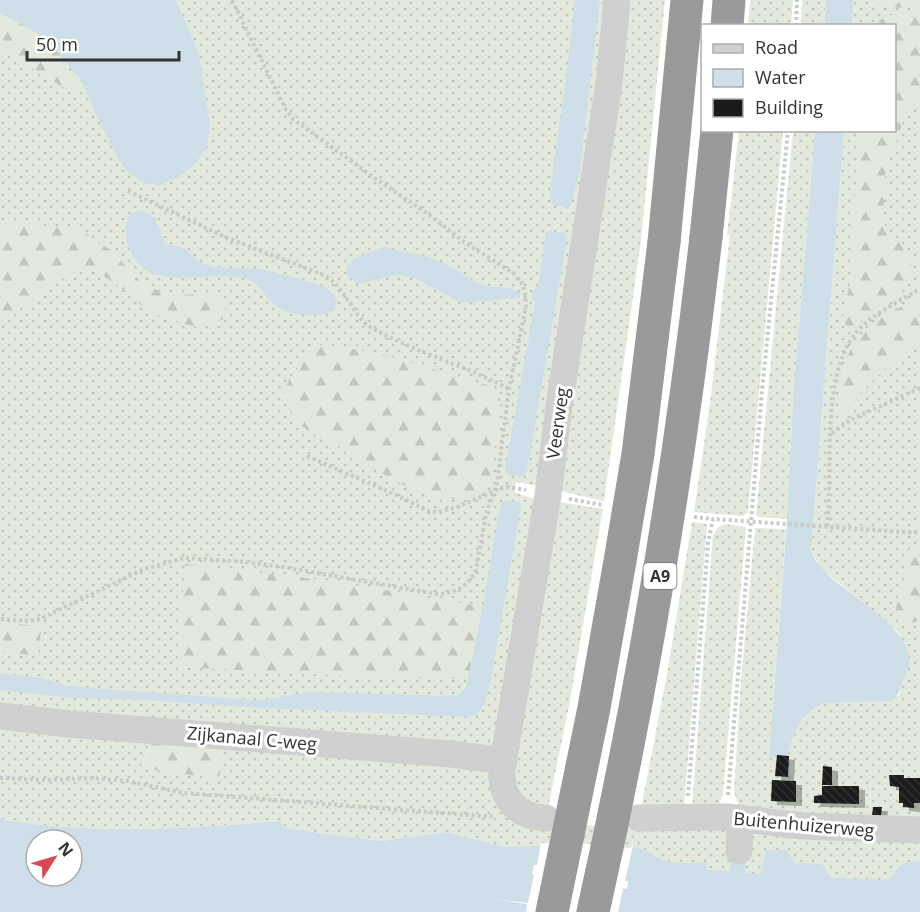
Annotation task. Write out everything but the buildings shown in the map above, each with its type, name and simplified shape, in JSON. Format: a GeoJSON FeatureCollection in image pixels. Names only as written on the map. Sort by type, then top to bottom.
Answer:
{"type":"FeatureCollection","features":[{"type":"Feature","properties":{"kind":"highway","name":"A9"},"geometry":{"type":"LineString","coordinates":[[552,912],[594,708],[638,454],[664,242],[687,0]]}},
{"type":"Feature","properties":{"kind":"highway"},"geometry":{"type":"LineString","coordinates":[[727,24],[729,0]]}},
{"type":"Feature","properties":{"kind":"highway","name":"A9"},"geometry":{"type":"LineString","coordinates":[[593,912],[629,741],[660,572],[686,406],[717,132]]}},
{"type":"Feature","properties":{"kind":"street","name":"Veerweg"},"geometry":{"type":"LineString","coordinates":[[534,816],[516,808],[505,794],[502,777],[548,495],[559,406],[609,82],[617,0]]}},
{"type":"Feature","properties":{"kind":"street","name":"Zijkanaal C-weg"},"geometry":{"type":"LineString","coordinates":[[0,716],[69,724],[451,754],[504,761]]}},
{"type":"Feature","properties":{"kind":"street","name":"Buitenhuizerweg"},"geometry":{"type":"LineString","coordinates":[[688,816],[734,818],[813,827],[920,830]]}},
{"type":"Feature","properties":{"kind":"street"},"geometry":{"type":"LineString","coordinates":[[639,818],[688,816]]}},
{"type":"Feature","properties":{"kind":"street"},"geometry":{"type":"LineString","coordinates":[[734,818],[738,851]]}},
{"type":"Feature","properties":{"kind":"path"},"geometry":{"type":"LineString","coordinates":[[2,619],[25,621],[40,619],[144,569],[184,558],[245,562],[437,594],[446,594],[463,587],[473,577],[478,563],[486,514],[495,491],[509,388],[526,307],[525,292],[519,279],[503,266],[464,242],[431,216],[293,119],[285,108],[232,0]]}},
{"type":"Feature","properties":{"kind":"path"},"geometry":{"type":"LineString","coordinates":[[796,24],[797,0]]}},
{"type":"Feature","properties":{"kind":"path"},"geometry":{"type":"LineString","coordinates":[[734,818],[733,729],[788,132]]}},
{"type":"Feature","properties":{"kind":"path"},"geometry":{"type":"LineString","coordinates":[[128,191],[225,237],[326,276],[340,288],[367,326],[424,354],[509,388]]}},
{"type":"Feature","properties":{"kind":"path"},"geometry":{"type":"LineString","coordinates":[[827,526],[831,433],[837,370],[848,344],[867,322],[920,288]]}},
{"type":"Feature","properties":{"kind":"path"},"geometry":{"type":"LineString","coordinates":[[831,433],[852,419],[920,388]]}},
{"type":"Feature","properties":{"kind":"path"},"geometry":{"type":"LineString","coordinates":[[307,456],[428,511],[436,512],[455,508],[508,487],[604,505]]}},
{"type":"Feature","properties":{"kind":"path"},"geometry":{"type":"LineString","coordinates":[[693,517],[920,533]]}},
{"type":"Feature","properties":{"kind":"path"},"geometry":{"type":"LineString","coordinates":[[688,816],[708,543],[713,519]]}},
{"type":"Feature","properties":{"kind":"path"},"geometry":{"type":"LineString","coordinates":[[0,778],[45,780],[91,778],[184,793],[488,817],[534,816]]}},
{"type":"Feature","properties":{"kind":"green space"},"geometry":{"type":"Polygon","coordinates":[[[0,0],[607,0],[539,486],[516,482],[514,492],[537,500],[503,729],[490,749],[0,712],[0,0]]]}},
{"type":"Feature","properties":{"kind":"green space"},"geometry":{"type":"Polygon","coordinates":[[[619,0],[665,0],[641,240],[604,501],[555,490],[619,0]]]}},
{"type":"Feature","properties":{"kind":"green space"},"geometry":{"type":"Polygon","coordinates":[[[750,0],[793,0],[791,24],[748,24],[750,0]]]}},
{"type":"Feature","properties":{"kind":"green space"},"geometry":{"type":"Polygon","coordinates":[[[802,0],[826,0],[824,24],[801,24],[802,0]]]}},
{"type":"Feature","properties":{"kind":"green space"},"geometry":{"type":"Polygon","coordinates":[[[854,0],[920,0],[920,825],[740,808],[734,793],[741,680],[755,528],[786,529],[769,757],[787,757],[799,724],[817,707],[826,703],[899,695],[903,682],[899,633],[821,568],[811,552],[844,132],[896,132],[896,24],[852,24],[854,0]]]}},
{"type":"Feature","properties":{"kind":"green space"},"geometry":{"type":"Polygon","coordinates":[[[875,0],[920,0],[920,7],[883,8],[875,0]]]}},
{"type":"Feature","properties":{"kind":"green space"},"geometry":{"type":"Polygon","coordinates":[[[920,13],[920,100],[905,114],[890,156],[885,175],[886,191],[883,208],[885,228],[908,251],[913,272],[899,297],[864,318],[856,328],[850,329],[845,324],[843,313],[854,266],[854,198],[859,173],[859,145],[863,132],[896,132],[896,24],[878,24],[880,20],[891,15],[920,13]]]}},
{"type":"Feature","properties":{"kind":"green space"},"geometry":{"type":"Polygon","coordinates":[[[0,14],[14,19],[47,39],[81,80],[79,89],[62,87],[0,51],[0,14]]]}},
{"type":"Feature","properties":{"kind":"green space"},"geometry":{"type":"Polygon","coordinates":[[[739,132],[783,132],[748,512],[743,516],[694,512],[710,403],[730,235],[727,235],[739,132]]]}},
{"type":"Feature","properties":{"kind":"green space"},"geometry":{"type":"Polygon","coordinates":[[[793,132],[815,132],[794,385],[787,519],[756,515],[793,132]]]}},
{"type":"Feature","properties":{"kind":"green space"},"geometry":{"type":"Polygon","coordinates":[[[21,222],[83,231],[112,251],[141,282],[169,296],[214,293],[226,305],[224,318],[214,325],[195,327],[149,312],[120,287],[96,271],[71,273],[0,323],[0,224],[21,222]]]}},
{"type":"Feature","properties":{"kind":"green space"},"geometry":{"type":"Polygon","coordinates":[[[920,296],[920,344],[879,375],[845,412],[837,413],[842,375],[850,350],[871,324],[920,296]]]}},
{"type":"Feature","properties":{"kind":"green space"},"geometry":{"type":"Polygon","coordinates":[[[326,344],[385,355],[494,387],[501,401],[490,481],[475,494],[458,499],[438,498],[418,492],[398,482],[302,426],[295,419],[283,397],[289,379],[316,346],[326,344]]]}},
{"type":"Feature","properties":{"kind":"green space"},"geometry":{"type":"Polygon","coordinates":[[[553,501],[603,509],[569,706],[547,813],[523,799],[512,782],[553,501]]]}},
{"type":"Feature","properties":{"kind":"green space"},"geometry":{"type":"Polygon","coordinates":[[[692,522],[707,524],[684,806],[640,814],[667,674],[692,522]]]}},
{"type":"Feature","properties":{"kind":"green space"},"geometry":{"type":"Polygon","coordinates":[[[725,524],[746,527],[723,793],[719,805],[692,807],[713,535],[718,527],[725,524]]]}},
{"type":"Feature","properties":{"kind":"green space"},"geometry":{"type":"Polygon","coordinates":[[[920,545],[920,620],[906,625],[900,618],[896,606],[906,576],[908,552],[910,548],[920,545]]]}},
{"type":"Feature","properties":{"kind":"green space"},"geometry":{"type":"Polygon","coordinates":[[[185,564],[330,581],[490,608],[476,679],[364,677],[177,667],[185,564]]]}},
{"type":"Feature","properties":{"kind":"green space"},"geometry":{"type":"Polygon","coordinates":[[[0,622],[27,625],[42,622],[38,656],[0,651],[0,622]]]}},
{"type":"Feature","properties":{"kind":"green space"},"geometry":{"type":"Polygon","coordinates":[[[0,721],[153,735],[141,767],[220,778],[220,744],[483,767],[530,824],[920,836],[920,912],[618,912],[626,888],[625,881],[635,832],[631,848],[505,847],[446,832],[381,841],[284,828],[279,821],[175,828],[104,829],[0,819],[0,721]]]}},
{"type":"Feature","properties":{"kind":"green space"},"geometry":{"type":"Polygon","coordinates":[[[153,735],[220,744],[220,779],[141,768],[153,735]]]}},
{"type":"Feature","properties":{"kind":"water"},"geometry":{"type":"Polygon","coordinates":[[[0,0],[176,0],[199,54],[210,124],[207,148],[195,164],[178,177],[160,185],[143,183],[128,172],[117,157],[81,80],[47,39],[0,14],[0,0]]]}},
{"type":"Feature","properties":{"kind":"water"},"geometry":{"type":"Polygon","coordinates":[[[575,0],[600,0],[579,176],[571,205],[568,208],[552,205],[550,192],[575,0]]]}},
{"type":"Feature","properties":{"kind":"water"},"geometry":{"type":"Polygon","coordinates":[[[826,0],[854,0],[852,24],[824,24],[826,0]]]}},
{"type":"Feature","properties":{"kind":"water"},"geometry":{"type":"Polygon","coordinates":[[[815,132],[844,132],[811,552],[820,566],[898,634],[907,648],[909,666],[900,691],[891,701],[826,703],[817,707],[799,724],[787,757],[769,757],[786,533],[794,385],[815,132]]]}},
{"type":"Feature","properties":{"kind":"water"},"geometry":{"type":"Polygon","coordinates":[[[141,210],[155,218],[165,243],[185,249],[204,264],[214,267],[262,269],[321,285],[334,295],[336,306],[332,311],[324,314],[294,314],[277,307],[256,284],[247,279],[219,276],[174,277],[147,271],[132,255],[126,237],[128,217],[133,212],[141,210]]]}},
{"type":"Feature","properties":{"kind":"water"},"geometry":{"type":"Polygon","coordinates":[[[550,231],[565,233],[567,238],[527,472],[522,477],[509,475],[505,470],[535,303],[532,293],[538,285],[546,233],[550,231]]]}},
{"type":"Feature","properties":{"kind":"water"},"geometry":{"type":"Polygon","coordinates":[[[384,247],[432,258],[484,285],[516,291],[520,293],[520,298],[462,303],[415,278],[396,275],[358,284],[347,275],[347,267],[355,258],[384,247]]]}},
{"type":"Feature","properties":{"kind":"water"},"geometry":{"type":"Polygon","coordinates":[[[507,500],[519,502],[521,507],[491,679],[485,703],[477,715],[469,717],[261,708],[145,700],[73,698],[0,690],[0,673],[42,678],[64,685],[261,700],[309,692],[458,695],[466,688],[498,517],[502,503],[507,500]]]}},
{"type":"Feature","properties":{"kind":"water"},"geometry":{"type":"Polygon","coordinates":[[[0,819],[105,829],[175,828],[280,821],[284,828],[381,841],[446,832],[505,847],[544,846],[612,912],[0,912],[0,819]]]}},
{"type":"Feature","properties":{"kind":"water"},"geometry":{"type":"Polygon","coordinates":[[[632,848],[645,849],[665,860],[681,863],[705,862],[708,870],[730,871],[731,851],[746,851],[745,873],[761,874],[766,850],[787,850],[794,863],[822,864],[831,878],[890,880],[901,865],[920,861],[920,912],[618,912],[623,888],[626,888],[625,881],[632,848]]]}},
{"type":"Feature","properties":{"kind":"pier"},"geometry":{"type":"Polygon","coordinates":[[[541,843],[587,844],[629,849],[633,845],[625,881],[628,881],[627,889],[623,888],[618,912],[526,912],[527,904],[493,899],[528,903],[534,875],[532,874],[534,865],[537,865],[541,843]]]}}]}
